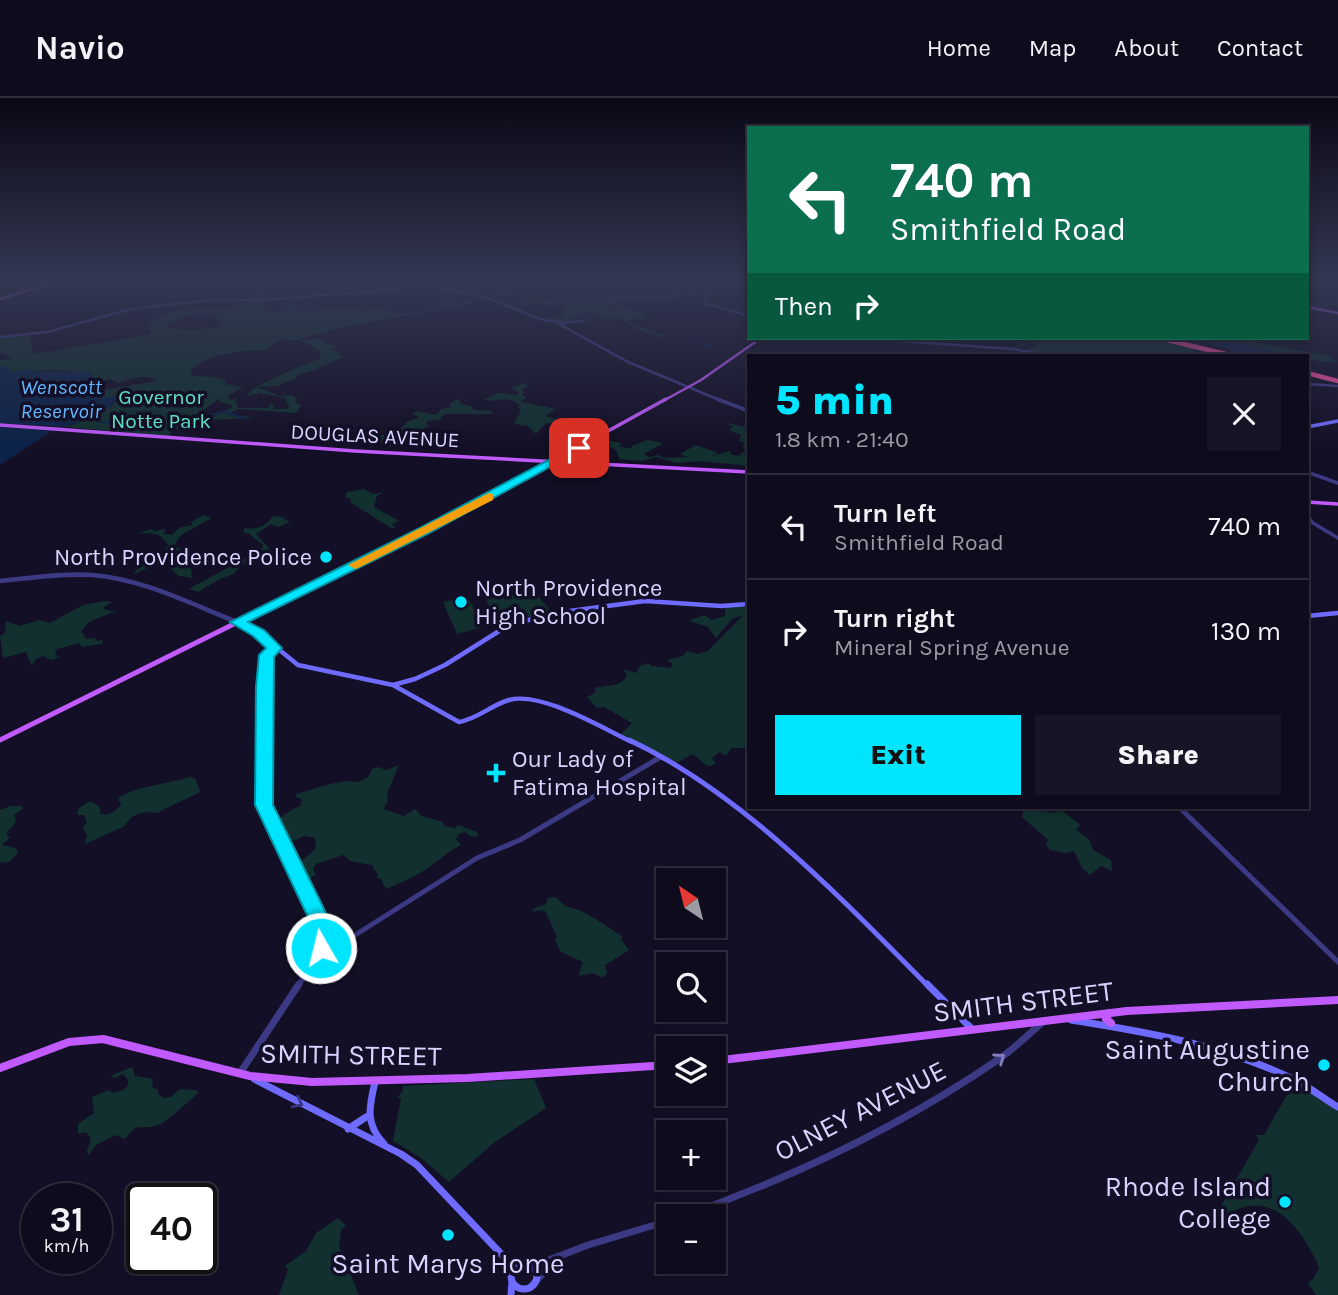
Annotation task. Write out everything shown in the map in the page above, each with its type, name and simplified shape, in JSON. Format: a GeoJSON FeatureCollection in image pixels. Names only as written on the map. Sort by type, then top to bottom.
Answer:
{"type":"FeatureCollection","features":[{"type":"Feature","properties":{"kind":"highway"},"geometry":{"type":"LineString","coordinates":[[1164,340],[1220,354]]}},
{"type":"Feature","properties":{"kind":"highway"},"geometry":{"type":"LineString","coordinates":[[1165,340],[1226,354]]}},
{"type":"Feature","properties":{"kind":"highway"},"geometry":{"type":"LineString","coordinates":[[1309,372],[1338,380]]}},
{"type":"Feature","properties":{"kind":"main road"},"geometry":{"type":"LineString","coordinates":[[0,740],[425,530],[687,388],[758,340]]}},
{"type":"Feature","properties":{"kind":"main road"},"geometry":{"type":"LineString","coordinates":[[1309,427],[1338,421]]}},
{"type":"Feature","properties":{"kind":"main road","name":"DOUGLAS AVENUE"},"geometry":{"type":"LineString","coordinates":[[0,425],[349,450],[747,472]]}},
{"type":"Feature","properties":{"kind":"main road"},"geometry":{"type":"LineString","coordinates":[[1309,502],[1338,504]]}},
{"type":"Feature","properties":{"kind":"main road"},"geometry":{"type":"LineString","coordinates":[[237,622],[267,641],[289,660],[304,667],[393,685],[415,679],[445,665],[504,628],[547,614],[645,601],[721,606],[747,604]]}},
{"type":"Feature","properties":{"kind":"main road"},"geometry":{"type":"LineString","coordinates":[[1309,616],[1338,612]]}},
{"type":"Feature","properties":{"kind":"main road"},"geometry":{"type":"LineString","coordinates":[[393,685],[459,722],[472,720],[496,703],[508,700],[537,701],[611,731],[693,777],[823,883],[973,1030]]}},
{"type":"Feature","properties":{"kind":"main road","name":"SMITH STREET"},"geometry":{"type":"LineString","coordinates":[[726,1060],[1110,1013],[1338,1000]]}},
{"type":"Feature","properties":{"kind":"main road"},"geometry":{"type":"LineString","coordinates":[[1110,1013],[1106,1019],[1111,1023]]}},
{"type":"Feature","properties":{"kind":"main road"},"geometry":{"type":"LineString","coordinates":[[1067,1019],[1154,1033],[1200,1045],[1284,1075],[1338,1107]]}},
{"type":"Feature","properties":{"kind":"main road","name":"SMITH STREET"},"geometry":{"type":"LineString","coordinates":[[0,1069],[61,1045],[103,1039],[240,1074],[312,1082],[375,1082],[656,1066]]}},
{"type":"Feature","properties":{"kind":"main road"},"geometry":{"type":"LineString","coordinates":[[250,1076],[347,1129],[406,1157],[431,1177],[505,1258],[518,1288],[522,1292],[533,1284],[536,1274],[530,1264],[520,1264],[505,1258]]}},
{"type":"Feature","properties":{"kind":"main road"},"geometry":{"type":"LineString","coordinates":[[375,1082],[367,1116],[371,1132],[386,1146]]}},
{"type":"Feature","properties":{"kind":"main road"},"geometry":{"type":"LineString","coordinates":[[347,1129],[358,1125],[367,1116]]}},
{"type":"Feature","properties":{"kind":"main road"},"geometry":{"type":"LineString","coordinates":[[511,1295],[512,1277],[520,1264]]}},
{"type":"Feature","properties":{"kind":"street"},"geometry":{"type":"LineString","coordinates":[[581,338],[687,388],[747,410]]}},
{"type":"Feature","properties":{"kind":"street"},"geometry":{"type":"LineString","coordinates":[[887,340],[1012,349],[1042,354]]}},
{"type":"Feature","properties":{"kind":"street"},"geometry":{"type":"LineString","coordinates":[[1309,384],[1338,380]]}},
{"type":"Feature","properties":{"kind":"street"},"geometry":{"type":"LineString","coordinates":[[1309,473],[1338,483]]}},
{"type":"Feature","properties":{"kind":"street"},"geometry":{"type":"LineString","coordinates":[[1309,517],[1338,538]]}},
{"type":"Feature","properties":{"kind":"street"},"geometry":{"type":"LineString","coordinates":[[0,581],[84,574],[107,576],[160,592],[237,622]]}},
{"type":"Feature","properties":{"kind":"street"},"geometry":{"type":"LineString","coordinates":[[240,1074],[321,948],[323,930],[264,805],[267,641]]}},
{"type":"Feature","properties":{"kind":"street"},"geometry":{"type":"LineString","coordinates":[[266,655],[275,648]]}},
{"type":"Feature","properties":{"kind":"street"},"geometry":{"type":"LineString","coordinates":[[321,948],[333,949],[482,855],[520,839],[659,758]]}},
{"type":"Feature","properties":{"kind":"street"},"geometry":{"type":"LineString","coordinates":[[1181,809],[1338,962]]}},
{"type":"Feature","properties":{"kind":"street"},"geometry":{"type":"LineString","coordinates":[[1090,1016],[1154,1033]]}},
{"type":"Feature","properties":{"kind":"street","name":"OLNEY AVENUE"},"geometry":{"type":"LineString","coordinates":[[718,1204],[900,1121],[1001,1058],[1044,1021]]}},
{"type":"Feature","properties":{"kind":"street"},"geometry":{"type":"LineString","coordinates":[[530,1264],[541,1264],[588,1245],[656,1225]]}},
{"type":"Feature","properties":{"kind":"street"},"geometry":{"type":"LineString","coordinates":[[533,1284],[559,1257]]}},
{"type":"Feature","properties":{"kind":"green space","name":"Governor Notte Park"},"geometry":{"type":"Polygon","coordinates":[[[0,338],[30,338],[33,347],[30,350],[36,354],[129,338],[301,338],[304,341],[318,338],[336,346],[330,349],[341,352],[337,355],[347,357],[298,374],[296,378],[277,386],[257,387],[280,396],[293,395],[297,399],[296,403],[301,405],[296,413],[238,409],[229,414],[256,418],[204,420],[231,408],[232,405],[220,402],[220,398],[167,436],[67,427],[101,413],[120,399],[120,396],[104,398],[92,392],[157,381],[149,377],[118,383],[110,379],[98,382],[81,373],[69,371],[13,374],[0,366],[0,360],[13,359],[0,352],[0,338]],[[285,340],[275,342],[265,351],[239,351],[219,355],[203,361],[189,372],[193,373],[190,376],[215,377],[225,380],[225,384],[243,387],[228,396],[230,400],[238,398],[235,402],[239,408],[267,408],[269,403],[275,406],[273,409],[287,409],[290,405],[286,403],[286,398],[259,393],[246,396],[282,374],[322,358],[319,355],[321,353],[297,340],[285,340]]]}},
{"type":"Feature","properties":{"kind":"green space"},"geometry":{"type":"Polygon","coordinates":[[[1042,340],[1156,340],[1217,354],[1193,350],[1196,354],[1042,354],[1027,350],[1038,345],[1033,343],[1018,346],[1016,350],[1011,349],[1020,344],[1042,340]]]}},
{"type":"Feature","properties":{"kind":"green space"},"geometry":{"type":"Polygon","coordinates":[[[1226,340],[1243,340],[1329,356],[1338,363],[1311,360],[1309,354],[1287,354],[1226,340]]]}},
{"type":"Feature","properties":{"kind":"green space"},"geometry":{"type":"Polygon","coordinates":[[[529,383],[525,386],[528,387],[521,390],[526,397],[521,402],[556,409],[545,416],[560,425],[546,423],[536,434],[528,426],[514,424],[521,410],[518,407],[520,404],[505,399],[484,400],[497,393],[517,395],[519,392],[511,388],[529,383]]]}},
{"type":"Feature","properties":{"kind":"green space"},"geometry":{"type":"Polygon","coordinates":[[[458,399],[461,404],[475,407],[472,408],[474,410],[492,411],[493,414],[444,414],[440,420],[427,421],[429,426],[416,438],[417,441],[390,447],[378,443],[347,443],[350,438],[402,433],[400,429],[407,422],[419,417],[412,414],[417,411],[436,415],[441,409],[452,407],[449,404],[458,399]]]}},
{"type":"Feature","properties":{"kind":"green space"},"geometry":{"type":"Polygon","coordinates":[[[727,424],[743,427],[747,424],[747,466],[700,461],[677,463],[656,457],[643,461],[620,459],[615,449],[594,441],[598,439],[622,443],[619,447],[632,448],[647,440],[664,443],[644,454],[649,457],[658,455],[664,458],[688,457],[680,454],[696,445],[718,453],[711,456],[731,451],[730,454],[738,456],[746,450],[743,448],[744,443],[739,441],[741,435],[729,430],[734,427],[727,424]]]}},
{"type":"Feature","properties":{"kind":"green space"},"geometry":{"type":"Polygon","coordinates":[[[364,489],[373,494],[384,492],[377,496],[374,507],[399,521],[392,524],[395,528],[391,528],[345,497],[347,492],[364,489]]]}},
{"type":"Feature","properties":{"kind":"green space"},"geometry":{"type":"Polygon","coordinates":[[[203,515],[212,518],[181,535],[174,545],[183,551],[178,555],[180,559],[191,559],[182,565],[184,568],[191,568],[192,578],[179,576],[169,567],[169,561],[164,560],[133,575],[140,565],[161,557],[168,545],[155,534],[137,534],[150,529],[166,529],[163,534],[172,535],[179,528],[192,525],[191,522],[203,515]]]}},
{"type":"Feature","properties":{"kind":"green space"},"geometry":{"type":"Polygon","coordinates":[[[273,516],[290,522],[278,527],[271,524],[256,534],[273,553],[263,558],[248,560],[233,574],[198,592],[189,589],[262,549],[263,545],[248,533],[244,533],[244,528],[261,526],[273,516]]]}},
{"type":"Feature","properties":{"kind":"green space"},"geometry":{"type":"Polygon","coordinates":[[[528,585],[550,610],[512,622],[494,620],[484,593],[528,585]]]}},
{"type":"Feature","properties":{"kind":"green space"},"geometry":{"type":"Polygon","coordinates":[[[468,597],[483,627],[457,634],[443,602],[468,597]]]}},
{"type":"Feature","properties":{"kind":"green space"},"geometry":{"type":"Polygon","coordinates":[[[113,602],[104,607],[105,610],[116,611],[89,622],[81,631],[86,639],[103,640],[102,644],[82,647],[79,643],[57,649],[55,654],[58,657],[68,654],[51,660],[43,656],[36,659],[32,666],[26,652],[3,658],[0,636],[5,633],[6,621],[20,626],[39,620],[50,623],[83,605],[113,602]]]}},
{"type":"Feature","properties":{"kind":"green space"},"geometry":{"type":"Polygon","coordinates":[[[744,605],[747,612],[747,743],[744,748],[731,748],[726,756],[720,752],[712,758],[716,763],[711,766],[707,766],[693,754],[673,765],[648,747],[620,735],[632,723],[604,707],[597,708],[587,697],[595,693],[595,688],[622,682],[627,675],[623,669],[636,673],[640,666],[648,663],[651,666],[670,668],[673,664],[667,660],[683,656],[687,651],[697,654],[708,651],[742,616],[733,618],[716,638],[708,627],[689,621],[704,615],[712,620],[725,616],[725,606],[744,605]]]}},
{"type":"Feature","properties":{"kind":"green space"},"geometry":{"type":"Polygon","coordinates":[[[399,765],[384,809],[404,816],[415,809],[422,816],[443,822],[444,826],[455,828],[458,825],[477,832],[478,836],[472,837],[465,832],[459,834],[456,839],[461,845],[420,873],[386,889],[381,879],[377,878],[372,865],[350,861],[343,855],[316,864],[313,869],[316,875],[301,883],[292,864],[304,859],[316,848],[315,838],[304,836],[283,846],[271,822],[300,806],[302,799],[296,797],[296,794],[335,783],[359,782],[368,777],[372,769],[378,767],[386,770],[399,765]]]}},
{"type":"Feature","properties":{"kind":"green space"},"geometry":{"type":"Polygon","coordinates":[[[189,777],[195,778],[200,792],[157,813],[145,812],[133,816],[123,827],[85,844],[87,836],[83,827],[87,822],[84,815],[77,815],[79,808],[90,801],[99,806],[101,814],[107,814],[121,804],[118,798],[126,794],[189,777]]]}},
{"type":"Feature","properties":{"kind":"green space"},"geometry":{"type":"Polygon","coordinates":[[[10,806],[23,806],[14,815],[16,822],[6,834],[10,837],[2,845],[15,848],[18,853],[9,862],[0,863],[0,810],[10,806]]]}},
{"type":"Feature","properties":{"kind":"green space"},"geometry":{"type":"Polygon","coordinates":[[[1024,809],[1042,809],[1050,813],[1062,810],[1080,825],[1076,830],[1089,839],[1093,850],[1111,860],[1112,871],[1101,866],[1090,875],[1082,868],[1074,851],[1066,853],[1050,850],[1046,845],[1048,840],[1022,817],[1024,809]]]}},
{"type":"Feature","properties":{"kind":"green space"},"geometry":{"type":"Polygon","coordinates":[[[556,897],[568,907],[581,911],[623,937],[621,939],[629,950],[605,965],[607,973],[603,978],[593,973],[578,976],[583,962],[561,952],[545,911],[532,912],[533,909],[546,904],[548,898],[556,897]]]}},
{"type":"Feature","properties":{"kind":"green space"},"geometry":{"type":"Polygon","coordinates":[[[132,1067],[135,1076],[153,1079],[152,1087],[164,1098],[171,1097],[180,1089],[197,1090],[198,1093],[162,1123],[153,1127],[137,1128],[125,1139],[115,1135],[96,1145],[88,1156],[91,1138],[86,1132],[78,1134],[78,1124],[94,1113],[92,1097],[109,1090],[113,1093],[123,1090],[128,1086],[128,1080],[123,1074],[115,1078],[110,1076],[132,1067]]]}},
{"type":"Feature","properties":{"kind":"green space"},"geometry":{"type":"Polygon","coordinates":[[[534,1079],[546,1108],[495,1142],[449,1182],[421,1158],[393,1141],[401,1098],[397,1097],[402,1093],[403,1086],[534,1079]]]}},
{"type":"Feature","properties":{"kind":"green space"},"geometry":{"type":"Polygon","coordinates":[[[1295,1081],[1338,1108],[1338,1295],[1316,1295],[1308,1283],[1314,1278],[1319,1267],[1304,1239],[1283,1216],[1258,1206],[1243,1207],[1227,1215],[1221,1206],[1259,1140],[1256,1135],[1264,1135],[1295,1081]]]}},
{"type":"Feature","properties":{"kind":"green space"},"geometry":{"type":"Polygon","coordinates":[[[338,1218],[346,1226],[341,1230],[339,1247],[359,1295],[279,1295],[288,1270],[285,1266],[306,1251],[316,1233],[338,1218]]]}},
{"type":"Feature","properties":{"kind":"water"},"geometry":{"type":"Polygon","coordinates":[[[1198,340],[1225,340],[1288,354],[1245,354],[1198,340]]]}},
{"type":"Feature","properties":{"kind":"water","name":"Wenscott Reservoir"},"geometry":{"type":"Polygon","coordinates":[[[0,366],[9,368],[11,372],[29,369],[37,372],[90,372],[98,382],[92,392],[104,398],[119,396],[110,408],[66,427],[0,423],[0,366]]]}},
{"type":"Feature","properties":{"kind":"water","name":"Wenscott Reservoir"},"geometry":{"type":"Polygon","coordinates":[[[0,427],[52,431],[0,465],[0,427]]]}},
{"type":"Feature","properties":{"kind":"waterway"},"geometry":{"type":"LineString","coordinates":[[700,343],[712,348]]}},
{"type":"Feature","properties":{"kind":"waterway"},"geometry":{"type":"LineString","coordinates":[[198,417],[225,412],[246,419]]}},
{"type":"Feature","properties":{"kind":"waterway"},"geometry":{"type":"LineString","coordinates":[[99,413],[99,422],[135,423]]}},
{"type":"Feature","properties":{"kind":"slow traffic"},"geometry":{"type":"LineString","coordinates":[[355,565],[489,497]]}},
{"type":"Feature","properties":{"kind":"place","name":"North Providence Police"},"geometry":{"type":"Point","coordinates":[326,557]}},
{"type":"Feature","properties":{"kind":"place","name":"North Providence High School"},"geometry":{"type":"Point","coordinates":[461,602]}},
{"type":"Feature","properties":{"kind":"place","name":"Our Lady of Fatima Hospital"},"geometry":{"type":"Point","coordinates":[496,773]}},
{"type":"Feature","properties":{"kind":"place","name":"Saint Augustine Church"},"geometry":{"type":"Point","coordinates":[1324,1065]}},
{"type":"Feature","properties":{"kind":"place","name":"Rhode Island College"},"geometry":{"type":"Point","coordinates":[1285,1202]}},
{"type":"Feature","properties":{"kind":"place","name":"Saint Marys Home"},"geometry":{"type":"Point","coordinates":[448,1235]}},
{"type":"Feature","properties":{"kind":"route"},"geometry":{"type":"LineString","coordinates":[[321,948],[323,930],[264,805],[266,655],[275,648],[264,637],[237,622],[425,530],[579,448]]}}]}
